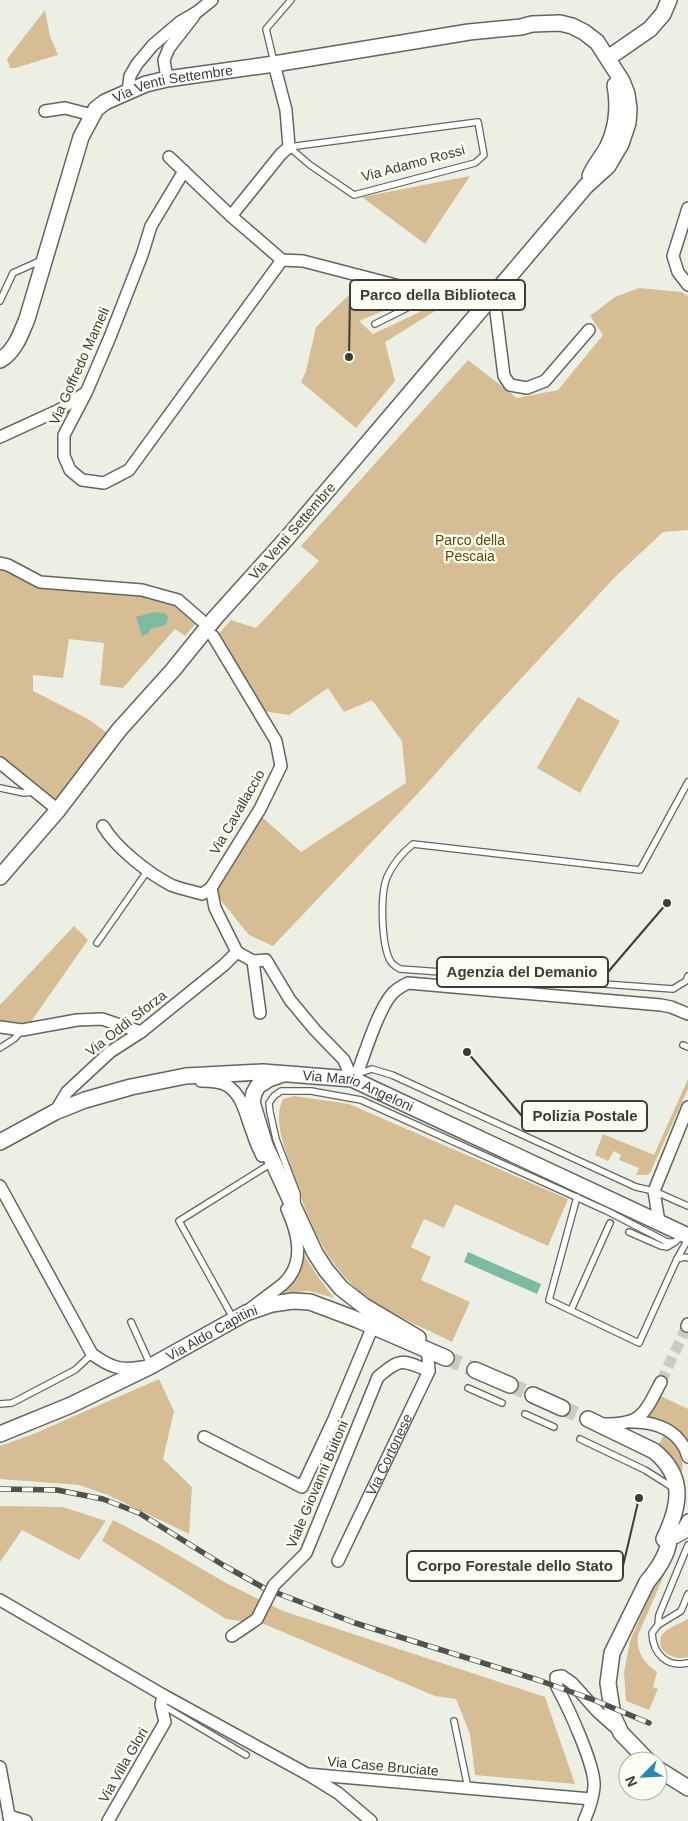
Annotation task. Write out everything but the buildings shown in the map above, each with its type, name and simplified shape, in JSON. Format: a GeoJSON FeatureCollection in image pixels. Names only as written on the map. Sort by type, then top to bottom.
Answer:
{"type":"FeatureCollection","features":[{"type":"Feature","properties":{"kind":"main road"},"geometry":{"type":"LineString","coordinates":[[608,59],[650,29],[663,14],[669,0]]}},
{"type":"Feature","properties":{"kind":"main road","name":"Via Venti Settembre"},"geometry":{"type":"LineString","coordinates":[[0,360],[15,345],[27,319],[82,137],[92,115],[105,102],[128,91],[167,79],[274,64],[469,32],[521,27],[568,35],[608,59],[618,101],[617,117],[607,147],[586,186],[287,538],[119,730],[58,810],[1,874]]}},
{"type":"Feature","properties":{"kind":"main road","name":"Via Mario Angeloni"},"geometry":{"type":"LineString","coordinates":[[5,1139],[55,1112],[107,1093],[173,1078],[202,1074],[263,1072],[354,1076],[404,1102],[659,1222],[684,1238]]}},
{"type":"Feature","properties":{"kind":"main road"},"geometry":{"type":"LineString","coordinates":[[286,1073],[269,1079],[258,1086],[252,1102],[265,1145],[315,1253],[341,1288],[364,1306],[416,1336],[428,1350],[446,1358]]}},
{"type":"Feature","properties":{"kind":"main road","name":"Via Aldo Capitini"},"geometry":{"type":"LineString","coordinates":[[0,1434],[71,1405],[151,1366],[240,1317],[272,1304],[293,1301],[310,1302],[373,1326],[428,1350]]}},
{"type":"Feature","properties":{"kind":"main road"},"geometry":{"type":"LineString","coordinates":[[476,1370],[510,1385]]}},
{"type":"Feature","properties":{"kind":"main road"},"geometry":{"type":"LineString","coordinates":[[533,1395],[562,1408]]}},
{"type":"Feature","properties":{"kind":"main road"},"geometry":{"type":"LineString","coordinates":[[594,1421],[654,1451],[663,1458],[673,1474],[678,1491],[678,1504],[669,1540],[649,1572],[647,1582],[612,1653],[608,1683],[613,1716],[621,1733],[638,1751]]}},
{"type":"Feature","properties":{"kind":"main road"},"geometry":{"type":"LineString","coordinates":[[668,1775],[688,1788]]}},
{"type":"Feature","properties":{"kind":"street"},"geometry":{"type":"LineString","coordinates":[[128,91],[130,76],[137,64],[153,45],[180,22],[212,0]]}},
{"type":"Feature","properties":{"kind":"street"},"geometry":{"type":"LineString","coordinates":[[167,79],[164,60],[169,48],[197,12]]}},
{"type":"Feature","properties":{"kind":"street"},"geometry":{"type":"LineString","coordinates":[[231,216],[280,154],[289,147],[286,110],[274,64]]}},
{"type":"Feature","properties":{"kind":"street"},"geometry":{"type":"LineString","coordinates":[[45,112],[65,108],[92,115]]}},
{"type":"Feature","properties":{"kind":"street"},"geometry":{"type":"LineString","coordinates":[[169,157],[231,216],[282,260],[303,260],[407,288],[432,286],[454,293],[484,308]]}},
{"type":"Feature","properties":{"kind":"street","name":"Via Goffredo Mameli"},"geometry":{"type":"LineString","coordinates":[[184,171],[151,226],[142,255],[110,338],[86,393],[64,435],[64,456],[70,470],[82,480],[104,483],[130,470],[282,260]]}},
{"type":"Feature","properties":{"kind":"street"},"geometry":{"type":"LineString","coordinates":[[688,208],[673,256],[678,272],[688,284]]}},
{"type":"Feature","properties":{"kind":"street"},"geometry":{"type":"LineString","coordinates":[[494,296],[504,376],[510,385],[527,388],[545,381],[589,330]]}},
{"type":"Feature","properties":{"kind":"street"},"geometry":{"type":"LineString","coordinates":[[0,437],[59,410],[86,393]]}},
{"type":"Feature","properties":{"kind":"street"},"geometry":{"type":"LineString","coordinates":[[0,563],[8,565],[40,582],[142,590],[178,600],[201,620]]}},
{"type":"Feature","properties":{"kind":"street","name":"Via Cavallaccio"},"geometry":{"type":"LineString","coordinates":[[206,891],[260,809],[281,766],[276,741],[213,636]]}},
{"type":"Feature","properties":{"kind":"street"},"geometry":{"type":"LineString","coordinates":[[0,763],[58,810]]}},
{"type":"Feature","properties":{"kind":"street"},"geometry":{"type":"LineString","coordinates":[[103,826],[110,837],[148,870],[172,885],[206,891],[237,952],[254,960],[266,960],[290,1000],[344,1060],[354,1076]]}},
{"type":"Feature","properties":{"kind":"street","name":"Via Oddi Sforza"},"geometry":{"type":"LineString","coordinates":[[55,1112],[67,1092],[110,1052],[141,1032],[224,965],[237,952]]}},
{"type":"Feature","properties":{"kind":"street"},"geometry":{"type":"LineString","coordinates":[[254,960],[260,1013]]}},
{"type":"Feature","properties":{"kind":"street"},"geometry":{"type":"LineString","coordinates":[[354,1076],[392,993],[400,986],[408,983],[661,1005],[688,1014]]}},
{"type":"Feature","properties":{"kind":"street"},"geometry":{"type":"LineString","coordinates":[[0,1026],[22,1030],[77,1020],[102,1019],[141,1032]]}},
{"type":"Feature","properties":{"kind":"street"},"geometry":{"type":"LineString","coordinates":[[173,1078],[215,1082],[229,1087],[244,1107],[252,1134],[291,1217],[297,1237],[298,1254],[292,1272],[284,1283],[240,1317]]}},
{"type":"Feature","properties":{"kind":"street"},"geometry":{"type":"LineString","coordinates":[[659,1222],[654,1191],[688,1107]]}},
{"type":"Feature","properties":{"kind":"street","name":"Via Mario Angeloni"},"geometry":{"type":"LineString","coordinates":[[0,1153],[5,1139]]}},
{"type":"Feature","properties":{"kind":"street"},"geometry":{"type":"LineString","coordinates":[[0,1186],[92,1354],[106,1364],[120,1369],[151,1366]]}},
{"type":"Feature","properties":{"kind":"street"},"geometry":{"type":"LineString","coordinates":[[204,1437],[302,1487],[334,1419],[373,1326]]}},
{"type":"Feature","properties":{"kind":"street"},"geometry":{"type":"LineString","coordinates":[[428,1350],[428,1356],[434,1373]]}},
{"type":"Feature","properties":{"kind":"street","name":"Viale Giovanni Buitoni"},"geometry":{"type":"LineString","coordinates":[[232,1636],[257,1619],[272,1590],[306,1553],[378,1377],[394,1364],[407,1362],[434,1373]]}},
{"type":"Feature","properties":{"kind":"street","name":"Via Cortonese"},"geometry":{"type":"LineString","coordinates":[[338,1561],[434,1373]]}},
{"type":"Feature","properties":{"kind":"street"},"geometry":{"type":"LineString","coordinates":[[630,1422],[637,1419],[653,1398],[661,1382]]}},
{"type":"Feature","properties":{"kind":"street"},"geometry":{"type":"LineString","coordinates":[[594,1421],[618,1424],[650,1422],[666,1429],[681,1441],[688,1457]]}},
{"type":"Feature","properties":{"kind":"street"},"geometry":{"type":"LineString","coordinates":[[669,1540],[684,1527],[688,1520]]}},
{"type":"Feature","properties":{"kind":"street","name":"Via Case Bruciate"},"geometry":{"type":"LineString","coordinates":[[0,1600],[162,1700],[307,1774],[592,1799]]}},
{"type":"Feature","properties":{"kind":"street"},"geometry":{"type":"LineString","coordinates":[[584,1821],[592,1799],[594,1786],[588,1759],[557,1688],[556,1677],[562,1676],[572,1683],[598,1712],[621,1733]]}},
{"type":"Feature","properties":{"kind":"street","name":"Via Villa Glori"},"geometry":{"type":"LineString","coordinates":[[108,1821],[165,1722],[162,1700]]}},
{"type":"Feature","properties":{"kind":"street"},"geometry":{"type":"LineString","coordinates":[[0,1767],[10,1818],[26,1821]]}},
{"type":"Feature","properties":{"kind":"street"},"geometry":{"type":"LineString","coordinates":[[307,1774],[338,1793],[371,1821]]}},
{"type":"Feature","properties":{"kind":"lane"},"geometry":{"type":"LineString","coordinates":[[274,64],[266,29],[292,0]]}},
{"type":"Feature","properties":{"kind":"lane","name":"Via Adamo Rossi"},"geometry":{"type":"LineString","coordinates":[[478,122],[484,155],[475,162],[354,195],[310,165],[289,147],[478,122]]}},
{"type":"Feature","properties":{"kind":"lane"},"geometry":{"type":"LineString","coordinates":[[0,301],[13,273],[46,258]]}},
{"type":"Feature","properties":{"kind":"lane"},"geometry":{"type":"LineString","coordinates":[[375,324],[419,302],[432,286]]}},
{"type":"Feature","properties":{"kind":"lane"},"geometry":{"type":"LineString","coordinates":[[688,782],[640,870],[413,844],[403,852],[386,879],[382,923],[386,948],[391,962],[400,969],[672,989],[686,981],[688,976]]}},
{"type":"Feature","properties":{"kind":"lane"},"geometry":{"type":"LineString","coordinates":[[0,788],[24,793],[37,792]]}},
{"type":"Feature","properties":{"kind":"lane"},"geometry":{"type":"LineString","coordinates":[[97,942],[148,870]]}},
{"type":"Feature","properties":{"kind":"lane"},"geometry":{"type":"LineString","coordinates":[[0,1048],[14,1039],[22,1030]]}},
{"type":"Feature","properties":{"kind":"lane"},"geometry":{"type":"LineString","coordinates":[[354,1076],[372,1069],[392,1075],[636,1187],[654,1191],[688,1206]]}},
{"type":"Feature","properties":{"kind":"lane"},"geometry":{"type":"LineString","coordinates":[[297,1212],[297,1194],[276,1139],[269,1105],[274,1096],[281,1091],[312,1091],[361,1100],[577,1197],[668,1242],[684,1238]]}},
{"type":"Feature","properties":{"kind":"lane"},"geometry":{"type":"LineString","coordinates":[[396,1116],[404,1102]]}},
{"type":"Feature","properties":{"kind":"lane"},"geometry":{"type":"LineString","coordinates":[[240,1317],[179,1221],[267,1166]]}},
{"type":"Feature","properties":{"kind":"lane"},"geometry":{"type":"LineString","coordinates":[[577,1197],[549,1300],[639,1343],[677,1259],[684,1238]]}},
{"type":"Feature","properties":{"kind":"lane"},"geometry":{"type":"LineString","coordinates":[[571,1310],[610,1223]]}},
{"type":"Feature","properties":{"kind":"lane"},"geometry":{"type":"LineString","coordinates":[[629,1232],[661,1246],[668,1247],[684,1238]]}},
{"type":"Feature","properties":{"kind":"lane"},"geometry":{"type":"LineString","coordinates":[[677,1259],[685,1256],[688,1258]]}},
{"type":"Feature","properties":{"kind":"lane"},"geometry":{"type":"LineString","coordinates":[[132,1322],[151,1366]]}},
{"type":"Feature","properties":{"kind":"lane"},"geometry":{"type":"LineString","coordinates":[[0,1404],[12,1403],[75,1370],[92,1354]]}},
{"type":"Feature","properties":{"kind":"lane"},"geometry":{"type":"LineString","coordinates":[[468,1388],[502,1403]]}},
{"type":"Feature","properties":{"kind":"lane"},"geometry":{"type":"LineString","coordinates":[[525,1414],[554,1427]]}},
{"type":"Feature","properties":{"kind":"lane"},"geometry":{"type":"LineString","coordinates":[[580,1439],[644,1470],[678,1491]]}},
{"type":"Feature","properties":{"kind":"lane"},"geometry":{"type":"LineString","coordinates":[[669,1540],[688,1534]]}},
{"type":"Feature","properties":{"kind":"lane"},"geometry":{"type":"LineString","coordinates":[[658,1625],[659,1615],[688,1545]]}},
{"type":"Feature","properties":{"kind":"lane"},"geometry":{"type":"LineString","coordinates":[[688,1594],[681,1611],[658,1625],[652,1634],[655,1650],[663,1659],[680,1665],[688,1663]]}},
{"type":"Feature","properties":{"kind":"lane"},"geometry":{"type":"LineString","coordinates":[[162,1700],[246,1754]]}},
{"type":"Feature","properties":{"kind":"lane"},"geometry":{"type":"LineString","coordinates":[[454,1721],[468,1788]]}},
{"type":"Feature","properties":{"kind":"green space"},"geometry":{"type":"Polygon","coordinates":[[[45,10],[50,36],[58,55],[10,68],[7,59],[45,10]]]}},
{"type":"Feature","properties":{"kind":"green space"},"geometry":{"type":"Polygon","coordinates":[[[470,176],[425,244],[362,197],[470,176]]]}},
{"type":"Feature","properties":{"kind":"green space"},"geometry":{"type":"Polygon","coordinates":[[[357,287],[374,295],[410,300],[359,321],[373,334],[422,311],[433,297],[445,305],[385,342],[395,381],[356,428],[301,382],[306,371],[316,327],[357,287]]]}},
{"type":"Feature","properties":{"kind":"green space","name":"Parco della Pescaia"},"geometry":{"type":"Polygon","coordinates":[[[639,288],[681,292],[688,296],[688,530],[663,532],[615,577],[422,789],[273,946],[249,935],[215,893],[262,817],[301,852],[406,783],[402,741],[372,700],[344,712],[328,688],[289,715],[263,711],[217,636],[231,620],[256,628],[319,561],[301,546],[468,360],[517,398],[558,390],[603,335],[590,316],[615,297],[639,288]]]}},
{"type":"Feature","properties":{"kind":"green space"},"geometry":{"type":"Polygon","coordinates":[[[0,569],[34,583],[140,592],[176,604],[197,622],[185,636],[175,629],[123,688],[100,685],[104,643],[69,639],[63,678],[33,675],[33,691],[88,719],[106,732],[56,802],[0,757],[0,569]]]}},
{"type":"Feature","properties":{"kind":"green space"},"geometry":{"type":"Polygon","coordinates":[[[578,697],[620,721],[580,793],[537,768],[578,697]]]}},
{"type":"Feature","properties":{"kind":"green space"},"geometry":{"type":"Polygon","coordinates":[[[74,926],[88,940],[30,1023],[0,1021],[0,1005],[74,926]]]}},
{"type":"Feature","properties":{"kind":"green space"},"geometry":{"type":"Polygon","coordinates":[[[688,1079],[688,1089],[650,1173],[647,1175],[636,1175],[639,1168],[619,1160],[621,1155],[614,1151],[608,1161],[595,1155],[603,1134],[654,1155],[688,1079]]]}},
{"type":"Feature","properties":{"kind":"green space"},"geometry":{"type":"Polygon","coordinates":[[[294,1096],[349,1104],[568,1199],[548,1246],[455,1204],[444,1228],[424,1219],[411,1247],[431,1257],[421,1280],[470,1302],[452,1342],[383,1308],[357,1289],[343,1275],[320,1242],[311,1223],[290,1165],[279,1123],[280,1107],[283,1099],[294,1096]]]}},
{"type":"Feature","properties":{"kind":"green space"},"geometry":{"type":"Polygon","coordinates":[[[304,1255],[334,1298],[309,1291],[283,1293],[297,1275],[304,1255]]]}},
{"type":"Feature","properties":{"kind":"green space"},"geometry":{"type":"Polygon","coordinates":[[[159,1379],[174,1411],[163,1459],[192,1487],[189,1534],[108,1495],[79,1485],[0,1479],[0,1446],[31,1435],[159,1379]]]}},
{"type":"Feature","properties":{"kind":"green space"},"geometry":{"type":"Polygon","coordinates":[[[661,1396],[688,1409],[688,1444],[671,1425],[648,1417],[661,1396]]]}},
{"type":"Feature","properties":{"kind":"green space"},"geometry":{"type":"Polygon","coordinates":[[[664,1435],[673,1442],[680,1452],[682,1458],[681,1475],[675,1462],[659,1444],[664,1435]]]}},
{"type":"Feature","properties":{"kind":"green space"},"geometry":{"type":"Polygon","coordinates":[[[0,1506],[63,1507],[106,1521],[79,1560],[22,1530],[0,1562],[0,1506]]]}},
{"type":"Feature","properties":{"kind":"green space"},"geometry":{"type":"Polygon","coordinates":[[[113,1520],[226,1583],[283,1611],[545,1697],[575,1784],[475,1775],[470,1734],[456,1699],[435,1696],[264,1624],[226,1619],[102,1541],[113,1520]]]}},
{"type":"Feature","properties":{"kind":"green space"},"geometry":{"type":"Polygon","coordinates":[[[668,1566],[638,1635],[638,1647],[642,1656],[648,1665],[657,1672],[653,1687],[658,1689],[649,1710],[626,1701],[624,1672],[630,1641],[662,1567],[668,1566]]]}},
{"type":"Feature","properties":{"kind":"green space"},"geometry":{"type":"Polygon","coordinates":[[[688,1619],[688,1657],[678,1658],[668,1655],[661,1647],[661,1637],[669,1629],[688,1619]]]}},
{"type":"Feature","properties":{"kind":"shaded area"},"geometry":{"type":"Polygon","coordinates":[[[154,612],[166,614],[168,617],[166,625],[150,629],[149,633],[142,636],[136,617],[154,612]]]}},
{"type":"Feature","properties":{"kind":"shaded area"},"geometry":{"type":"Polygon","coordinates":[[[468,1252],[541,1284],[537,1294],[464,1262],[468,1252]]]}},
{"type":"Feature","properties":{"kind":"tunnel"},"geometry":{"type":"LineString","coordinates":[[661,1382],[687,1326]]}},
{"type":"Feature","properties":{"kind":"tunnel"},"geometry":{"type":"LineString","coordinates":[[446,1358],[475,1370]]}},
{"type":"Feature","properties":{"kind":"tunnel"},"geometry":{"type":"LineString","coordinates":[[510,1385],[533,1395]]}},
{"type":"Feature","properties":{"kind":"tunnel"},"geometry":{"type":"LineString","coordinates":[[562,1408],[588,1419]]}},
{"type":"Feature","properties":{"kind":"railway"},"geometry":{"type":"LineString","coordinates":[[0,1489],[57,1490],[103,1499],[139,1513],[264,1588],[355,1623],[538,1680],[594,1700],[649,1723]]}},
{"type":"Feature","properties":{"kind":"place","name":"Parco della Biblioteca"},"geometry":{"type":"Point","coordinates":[349,357]}},
{"type":"Feature","properties":{"kind":"place","name":"Agenzia del Demanio"},"geometry":{"type":"Point","coordinates":[667,903]}},
{"type":"Feature","properties":{"kind":"place","name":"Polizia Postale"},"geometry":{"type":"Point","coordinates":[467,1052]}},
{"type":"Feature","properties":{"kind":"place","name":"Corpo Forestale dello Stato"},"geometry":{"type":"Point","coordinates":[639,1498]}}]}
